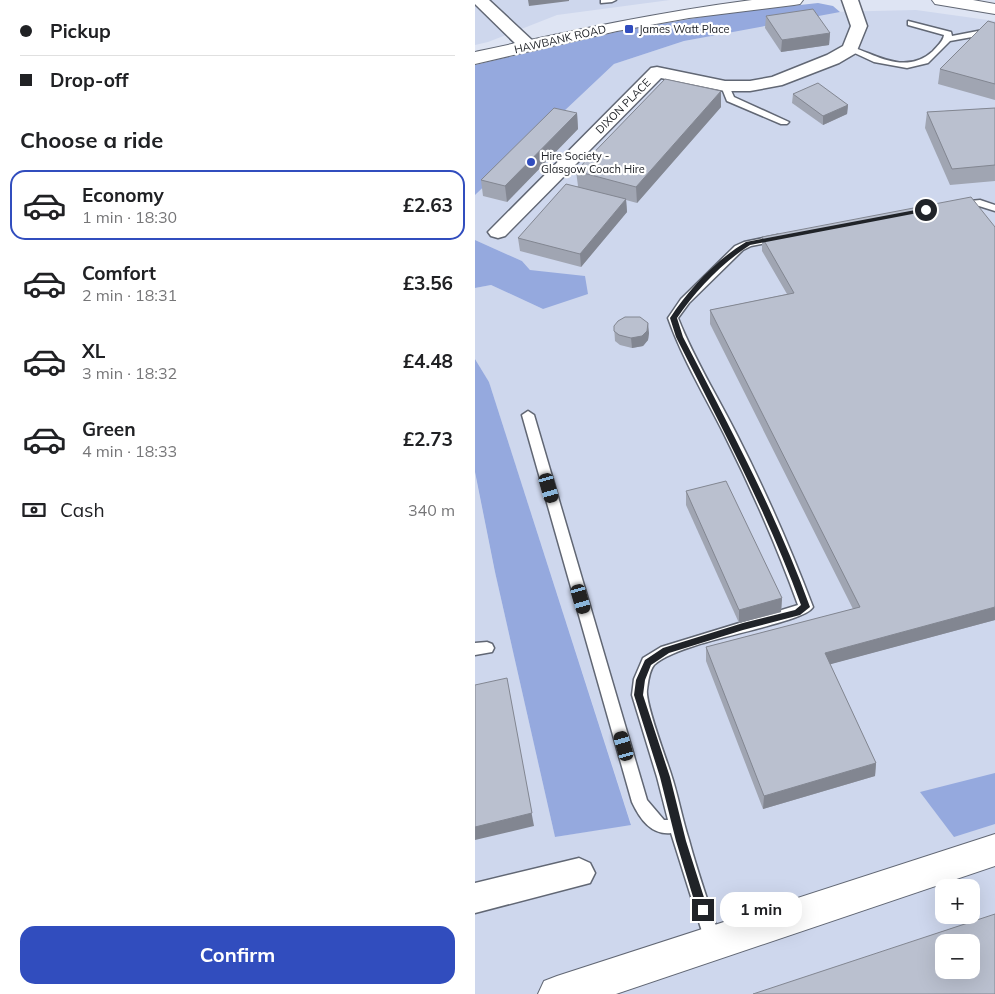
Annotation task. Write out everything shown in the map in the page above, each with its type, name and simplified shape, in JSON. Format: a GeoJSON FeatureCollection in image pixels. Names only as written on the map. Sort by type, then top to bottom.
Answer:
{"type":"FeatureCollection","features":[{"type":"Feature","properties":{"kind":"street"},"geometry":{"type":"LineString","coordinates":[[479,0],[528,46]]}},
{"type":"Feature","properties":{"kind":"street","name":"HAWBANK ROAD"},"geometry":{"type":"LineString","coordinates":[[475,58],[617,26],[763,2],[794,0]]}},
{"type":"Feature","properties":{"kind":"street"},"geometry":{"type":"LineString","coordinates":[[850,0],[859,26],[850,48]]}},
{"type":"Feature","properties":{"kind":"street"},"geometry":{"type":"LineString","coordinates":[[941,0],[987,5]]}},
{"type":"Feature","properties":{"kind":"street","name":"DIXON PLACE"},"geometry":{"type":"LineString","coordinates":[[498,232],[657,72],[725,86],[750,86],[776,82],[820,65],[850,48]]}},
{"type":"Feature","properties":{"kind":"street"},"geometry":{"type":"LineString","coordinates":[[570,992],[995,850]]}},
{"type":"Feature","properties":{"kind":"street"},"geometry":{"type":"LineString","coordinates":[[475,898],[579,874]]}},
{"type":"Feature","properties":{"kind":"lane"},"geometry":{"type":"LineString","coordinates":[[911,23],[943,31],[948,34],[948,39]]}},
{"type":"Feature","properties":{"kind":"lane"},"geometry":{"type":"LineString","coordinates":[[850,48],[885,62],[913,64],[930,57],[948,39],[964,38],[983,31],[995,34]]}},
{"type":"Feature","properties":{"kind":"lane"},"geometry":{"type":"LineString","coordinates":[[725,86],[729,99],[784,122]]}},
{"type":"Feature","properties":{"kind":"lane"},"geometry":{"type":"LineString","coordinates":[[951,206],[980,204],[995,208]]}},
{"type":"Feature","properties":{"kind":"lane"},"geometry":{"type":"LineString","coordinates":[[713,944],[677,826],[665,777],[639,695],[641,680],[648,662],[666,651],[743,626],[797,612],[805,607],[787,556],[758,490],[680,337],[673,318],[685,301],[739,248],[748,244],[794,235]]}},
{"type":"Feature","properties":{"kind":"lane"},"geometry":{"type":"LineString","coordinates":[[528,415],[640,802],[647,813],[661,826],[677,826]]}},
{"type":"Feature","properties":{"kind":"shaded area"},"geometry":{"type":"Polygon","coordinates":[[[475,0],[670,0],[557,15],[488,42],[475,45],[475,0]]]}},
{"type":"Feature","properties":{"kind":"shaded area"},"geometry":{"type":"Polygon","coordinates":[[[818,3],[833,6],[840,12],[684,41],[614,64],[475,195],[475,65],[621,31],[719,14],[818,3]]]}},
{"type":"Feature","properties":{"kind":"shaded area"},"geometry":{"type":"Polygon","coordinates":[[[916,10],[995,21],[995,994],[475,994],[475,472],[495,572],[555,837],[631,824],[489,382],[475,359],[475,288],[491,285],[543,309],[530,270],[522,261],[475,240],[475,195],[614,64],[684,41],[832,12],[916,10]]]}},
{"type":"Feature","properties":{"kind":"shaded area"},"geometry":{"type":"Polygon","coordinates":[[[475,240],[522,261],[530,270],[585,276],[588,294],[543,309],[491,285],[475,288],[475,240]]]}},
{"type":"Feature","properties":{"kind":"shaded area"},"geometry":{"type":"Polygon","coordinates":[[[475,359],[489,382],[631,825],[555,837],[495,572],[475,472],[475,359]]]}},
{"type":"Feature","properties":{"kind":"shaded area"},"geometry":{"type":"Polygon","coordinates":[[[995,773],[995,824],[954,837],[920,792],[995,773]]]}},
{"type":"Feature","properties":{"kind":"building"},"geometry":{"type":"Polygon","coordinates":[[[813,9],[830,33],[782,40],[766,16],[813,9]]]}},
{"type":"Feature","properties":{"kind":"building"},"geometry":{"type":"Polygon","coordinates":[[[988,21],[995,23],[995,84],[940,69],[988,21]]]}},
{"type":"Feature","properties":{"kind":"building"},"geometry":{"type":"Polygon","coordinates":[[[665,79],[721,91],[636,187],[576,171],[665,79]]]}},
{"type":"Feature","properties":{"kind":"building"},"geometry":{"type":"Polygon","coordinates":[[[818,83],[848,105],[823,116],[793,94],[818,83]]]}},
{"type":"Feature","properties":{"kind":"building"},"geometry":{"type":"Polygon","coordinates":[[[554,108],[577,113],[505,186],[481,180],[554,108]]]}},
{"type":"Feature","properties":{"kind":"building"},"geometry":{"type":"Polygon","coordinates":[[[995,108],[995,165],[952,169],[927,112],[995,108]]]}},
{"type":"Feature","properties":{"kind":"building"},"geometry":{"type":"Polygon","coordinates":[[[566,184],[626,199],[580,254],[518,238],[566,184]]]}},
{"type":"Feature","properties":{"kind":"building"},"geometry":{"type":"Polygon","coordinates":[[[971,197],[995,227],[995,607],[825,653],[876,763],[764,796],[706,647],[860,607],[710,310],[794,293],[762,237],[971,197]]]}},
{"type":"Feature","properties":{"kind":"building"},"geometry":{"type":"Polygon","coordinates":[[[625,317],[640,317],[648,323],[647,331],[642,336],[631,338],[619,335],[614,331],[614,326],[625,317]]]}},
{"type":"Feature","properties":{"kind":"building"},"geometry":{"type":"Polygon","coordinates":[[[726,481],[782,598],[739,610],[686,491],[726,481]]]}},
{"type":"Feature","properties":{"kind":"building"},"geometry":{"type":"Polygon","coordinates":[[[507,678],[532,813],[475,827],[475,685],[507,678]]]}},
{"type":"Feature","properties":{"kind":"building"},"geometry":{"type":"Polygon","coordinates":[[[995,914],[995,994],[753,994],[965,924],[980,924],[980,919],[995,914]]]}},
{"type":"Feature","properties":{"kind":"place","name":"James Watt Place"},"geometry":{"type":"Point","coordinates":[629,29]}},
{"type":"Feature","properties":{"kind":"place","name":"Hire Society - Glasgow Coach Hire"},"geometry":{"type":"Point","coordinates":[531,162]}},
{"type":"Feature","properties":{"kind":"route"},"geometry":{"type":"LineString","coordinates":[[703,910],[681,841],[665,777],[639,695],[641,680],[648,662],[666,651],[743,626],[797,612],[805,607],[787,556],[758,490],[680,337],[673,318],[685,301],[731,254],[748,244],[926,210]]}}]}
